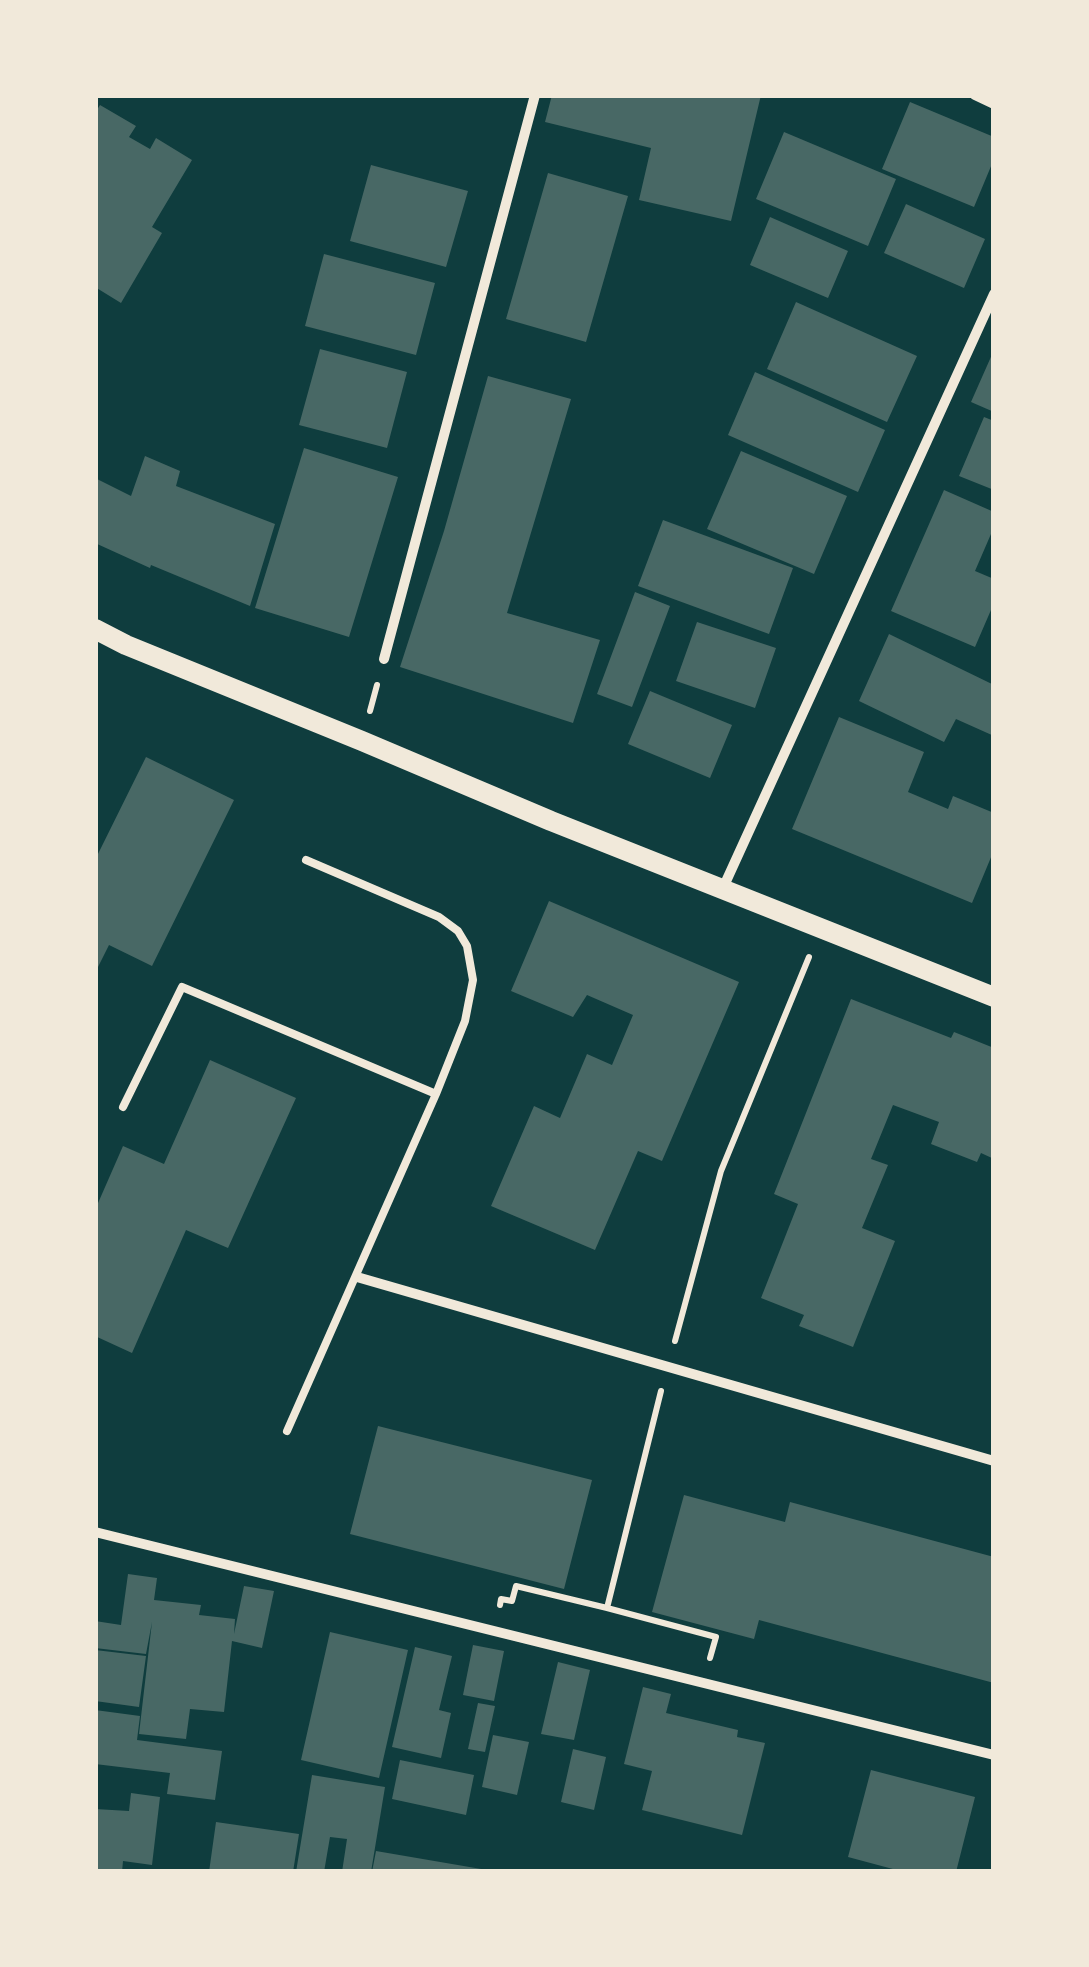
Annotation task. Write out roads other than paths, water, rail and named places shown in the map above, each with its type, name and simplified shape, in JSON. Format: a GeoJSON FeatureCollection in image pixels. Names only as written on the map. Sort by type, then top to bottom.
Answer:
{"type":"FeatureCollection","features":[{"type":"Feature","properties":{"kind":"main road"},"geometry":{"type":"LineString","coordinates":[[95,629],[126,646],[551,821],[994,997]]}},
{"type":"Feature","properties":{"kind":"street"},"geometry":{"type":"LineString","coordinates":[[384,659],[535,95]]}},
{"type":"Feature","properties":{"kind":"street"},"geometry":{"type":"LineString","coordinates":[[976,95],[994,104]]}},
{"type":"Feature","properties":{"kind":"street"},"geometry":{"type":"LineString","coordinates":[[723,888],[994,294]]}},
{"type":"Feature","properties":{"kind":"street"},"geometry":{"type":"LineString","coordinates":[[357,1277],[994,1462]]}},
{"type":"Feature","properties":{"kind":"street"},"geometry":{"type":"LineString","coordinates":[[95,1532],[994,1755]]}},
{"type":"Feature","properties":{"kind":"lane"},"geometry":{"type":"LineString","coordinates":[[286,1431],[436,1094],[466,1021],[473,980],[466,946],[458,931],[439,917],[306,860]]}},
{"type":"Feature","properties":{"kind":"lane"},"geometry":{"type":"LineString","coordinates":[[122,1107],[182,987],[436,1094]]}}]}
